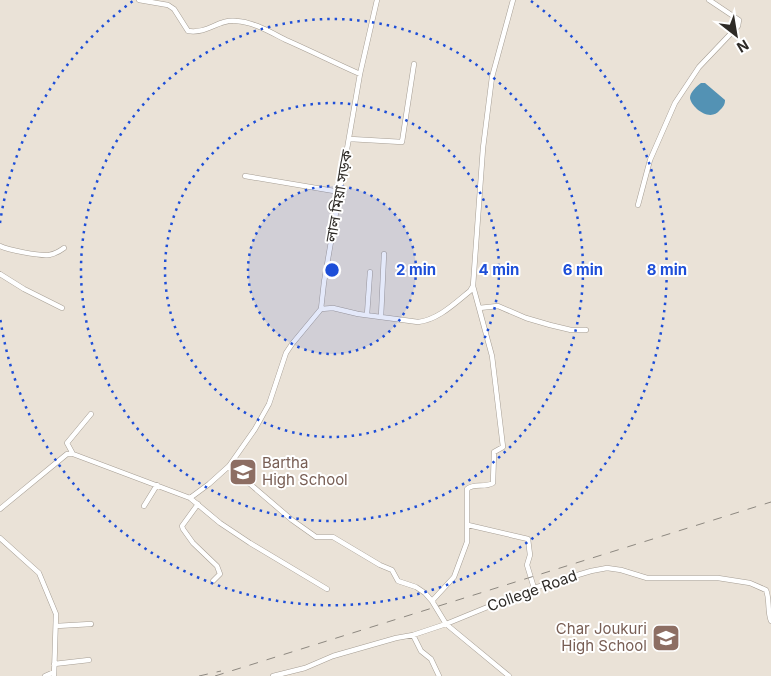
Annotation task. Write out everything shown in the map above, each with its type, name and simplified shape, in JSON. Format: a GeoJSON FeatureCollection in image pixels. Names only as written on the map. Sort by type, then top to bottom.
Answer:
{"type":"FeatureCollection","features":[{"type":"Feature","properties":{"kind":"street"},"geometry":{"type":"LineString","coordinates":[[139,0],[168,5],[174,9],[188,31],[206,30],[227,21],[256,25],[360,74]]}},
{"type":"Feature","properties":{"kind":"street","name":"লাল মিয়া সড়ক"},"geometry":{"type":"LineString","coordinates":[[321,309],[360,74],[377,0]]}},
{"type":"Feature","properties":{"kind":"street"},"geometry":{"type":"LineString","coordinates":[[432,600],[454,577],[467,542],[467,489],[471,486],[494,483],[494,452],[501,448],[503,444],[492,356],[473,286],[483,148],[492,77],[513,0]]}},
{"type":"Feature","properties":{"kind":"street"},"geometry":{"type":"LineString","coordinates":[[638,204],[650,160],[675,103],[699,67],[738,26],[739,20],[735,16],[709,0]]}},
{"type":"Feature","properties":{"kind":"street"},"geometry":{"type":"LineString","coordinates":[[350,139],[402,142],[414,64]]}},
{"type":"Feature","properties":{"kind":"street"},"geometry":{"type":"LineString","coordinates":[[245,176],[340,192]]}},
{"type":"Feature","properties":{"kind":"street"},"geometry":{"type":"LineString","coordinates":[[0,246],[10,251],[17,250],[49,255],[64,248]]}},
{"type":"Feature","properties":{"kind":"street"},"geometry":{"type":"LineString","coordinates":[[381,317],[384,254]]}},
{"type":"Feature","properties":{"kind":"street"},"geometry":{"type":"LineString","coordinates":[[366,315],[370,272]]}},
{"type":"Feature","properties":{"kind":"street"},"geometry":{"type":"LineString","coordinates":[[0,274],[24,289],[62,308]]}},
{"type":"Feature","properties":{"kind":"street"},"geometry":{"type":"LineString","coordinates":[[190,498],[229,466],[269,404],[286,353],[321,309],[334,308],[366,315],[418,322],[427,321],[460,299],[473,286]]}},
{"type":"Feature","properties":{"kind":"street"},"geometry":{"type":"LineString","coordinates":[[479,308],[498,306],[526,318],[550,325],[571,330],[586,330]]}},
{"type":"Feature","properties":{"kind":"street"},"geometry":{"type":"LineString","coordinates":[[73,454],[67,443],[91,414]]}},
{"type":"Feature","properties":{"kind":"street"},"geometry":{"type":"LineString","coordinates":[[0,509],[67,454],[73,454],[190,498],[220,523],[250,544],[327,589]]}},
{"type":"Feature","properties":{"kind":"street"},"geometry":{"type":"LineString","coordinates":[[229,466],[316,538],[333,537],[392,570],[398,581],[416,587],[432,600],[446,624],[509,676]]}},
{"type":"Feature","properties":{"kind":"street"},"geometry":{"type":"LineString","coordinates":[[144,506],[157,485]]}},
{"type":"Feature","properties":{"kind":"street"},"geometry":{"type":"LineString","coordinates":[[198,504],[182,526],[193,543],[218,566],[220,574],[213,581]]}},
{"type":"Feature","properties":{"kind":"street"},"geometry":{"type":"LineString","coordinates":[[468,525],[528,540],[530,555],[527,565],[534,588]]}},
{"type":"Feature","properties":{"kind":"street"},"geometry":{"type":"LineString","coordinates":[[0,538],[39,574],[56,614],[54,674],[45,676]]}},
{"type":"Feature","properties":{"kind":"street","name":"College Road"},"geometry":{"type":"LineString","coordinates":[[273,676],[305,668],[333,656],[412,635],[446,624],[534,588],[607,568],[647,578],[718,578],[750,583],[766,590],[771,621]]}},
{"type":"Feature","properties":{"kind":"street"},"geometry":{"type":"LineString","coordinates":[[56,626],[92,624]]}},
{"type":"Feature","properties":{"kind":"street"},"geometry":{"type":"LineString","coordinates":[[412,635],[422,651],[431,659],[439,676]]}},
{"type":"Feature","properties":{"kind":"street"},"geometry":{"type":"LineString","coordinates":[[54,664],[90,660]]}},
{"type":"Feature","properties":{"kind":"water"},"geometry":{"type":"Polygon","coordinates":[[[701,83],[705,83],[725,100],[723,107],[716,114],[706,114],[697,109],[691,102],[691,94],[701,83]]]}},
{"type":"Feature","properties":{"kind":"railway"},"geometry":{"type":"LineString","coordinates":[[215,676],[771,502]]}},
{"type":"Feature","properties":{"kind":"railway"},"geometry":{"type":"LineString","coordinates":[[199,676],[221,671]]}},
{"type":"Feature","properties":{"kind":"place","name":"Bartha High School"},"geometry":{"type":"Point","coordinates":[243,472]}},
{"type":"Feature","properties":{"kind":"place","name":"Char Joukuri High School"},"geometry":{"type":"Point","coordinates":[666,638]}}]}
